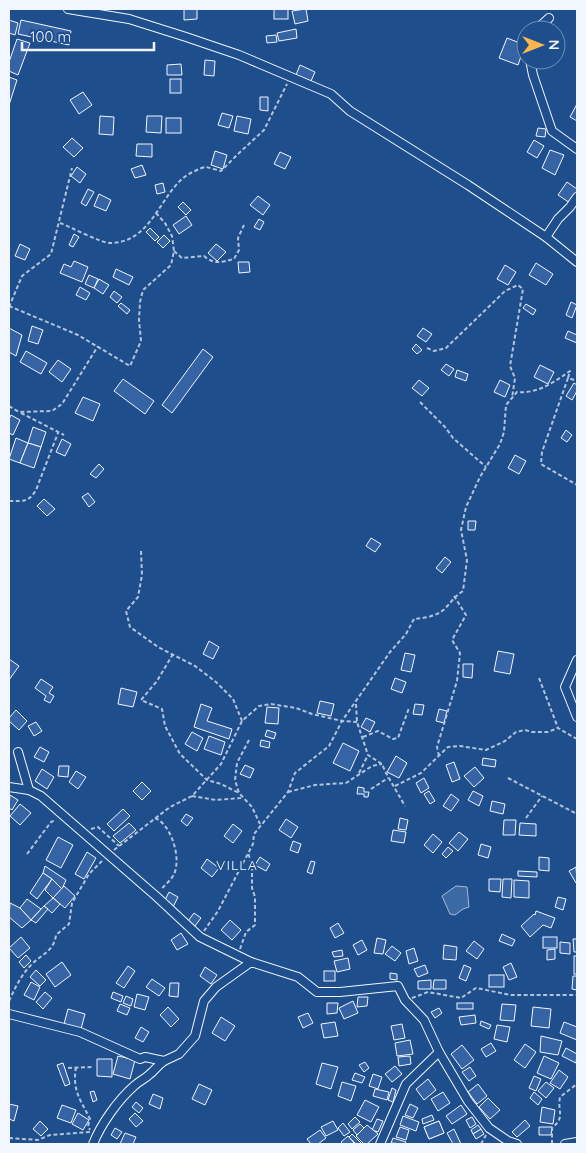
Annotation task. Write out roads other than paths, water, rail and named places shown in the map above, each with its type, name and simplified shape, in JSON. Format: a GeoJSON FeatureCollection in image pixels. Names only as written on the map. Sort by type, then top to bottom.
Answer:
{"type":"FeatureCollection","features":[{"type":"Feature","properties":{"kind":"street"},"geometry":{"type":"LineString","coordinates":[[68,9],[129,19],[160,28],[239,55],[331,94],[350,111],[468,185],[546,237],[577,262]]}},
{"type":"Feature","properties":{"kind":"street"},"geometry":{"type":"LineString","coordinates":[[531,70],[552,131],[577,149]]}},
{"type":"Feature","properties":{"kind":"street"},"geometry":{"type":"LineString","coordinates":[[546,237],[558,219],[577,197]]}},
{"type":"Feature","properties":{"kind":"street"},"geometry":{"type":"LineString","coordinates":[[577,660],[565,686],[577,717]]}},
{"type":"Feature","properties":{"kind":"street"},"geometry":{"type":"LineString","coordinates":[[18,752],[28,790]]}},
{"type":"Feature","properties":{"kind":"street"},"geometry":{"type":"LineString","coordinates":[[9,787],[28,790],[41,796],[200,937],[237,956],[298,977],[317,992],[340,992],[398,986],[405,1000],[424,1020],[439,1052],[468,1101],[489,1128],[508,1141],[517,1144]]}},
{"type":"Feature","properties":{"kind":"street"},"geometry":{"type":"LineString","coordinates":[[93,1141],[108,1116],[134,1086],[151,1074],[164,1061],[179,1054],[195,1036],[204,1001],[216,987],[251,962]]}},
{"type":"Feature","properties":{"kind":"street"},"geometry":{"type":"LineString","coordinates":[[9,1014],[80,1032],[140,1059],[164,1061]]}},
{"type":"Feature","properties":{"kind":"street"},"geometry":{"type":"LineString","coordinates":[[380,1144],[406,1084],[439,1052]]}},
{"type":"Feature","properties":{"kind":"street"},"geometry":{"type":"LineString","coordinates":[[565,1144],[577,1142]]}},
{"type":"Feature","properties":{"kind":"water"},"geometry":{"type":"Polygon","coordinates":[[[456,886],[467,887],[469,907],[455,915],[450,914],[442,896],[456,886]]]}},
{"type":"Feature","properties":{"kind":"district","name":"VILLA"},"geometry":{"type":"Point","coordinates":[237,865]}}]}
